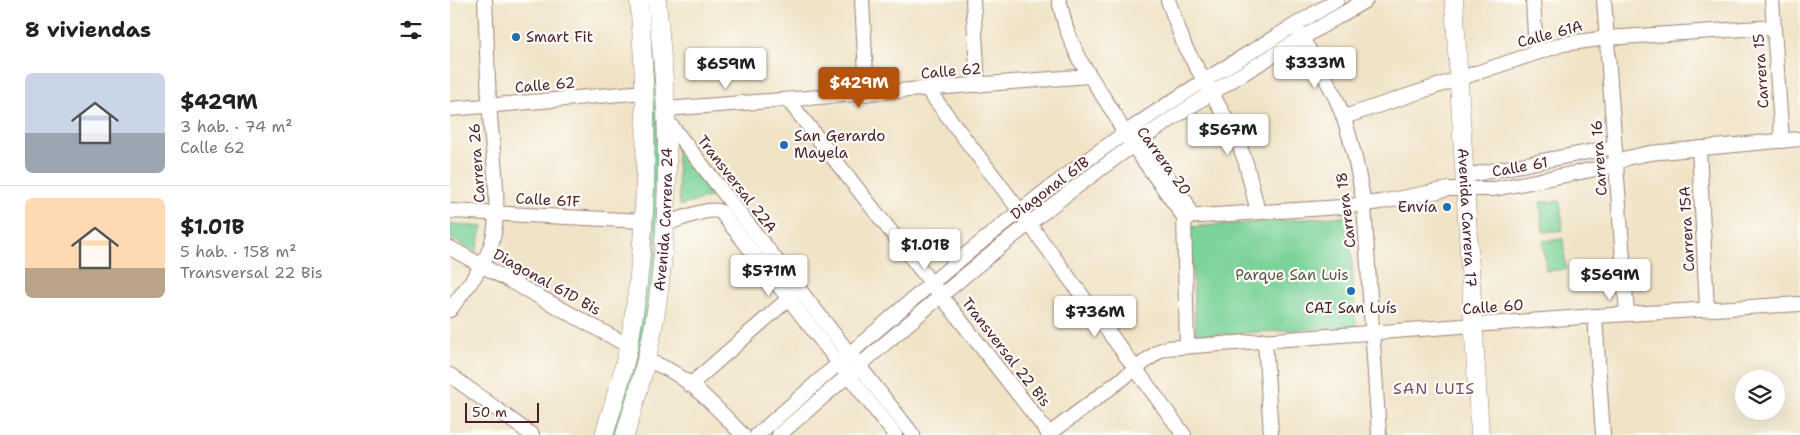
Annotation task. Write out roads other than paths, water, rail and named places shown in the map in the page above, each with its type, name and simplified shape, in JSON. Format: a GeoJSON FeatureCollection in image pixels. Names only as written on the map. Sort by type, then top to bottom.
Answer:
{"type":"FeatureCollection","features":[{"type":"Feature","properties":{"kind":"main road","name":"Avenida Carrera 24"},"geometry":{"type":"LineString","coordinates":[[604,435],[629,346],[640,273],[644,221],[644,92],[639,0]]}},
{"type":"Feature","properties":{"kind":"main road","name":"Avenida Carrera 24"},"geometry":{"type":"LineString","coordinates":[[625,435],[646,361],[658,296],[665,224],[666,114],[657,0]]}},
{"type":"Feature","properties":{"kind":"main road","name":"Avenida Carrera 17"},"geometry":{"type":"LineString","coordinates":[[1454,0],[1480,435]]}},
{"type":"Feature","properties":{"kind":"street","name":"Carrera 26"},"geometry":{"type":"LineString","coordinates":[[450,310],[481,265],[492,242],[497,214],[489,106],[486,0]]}},
{"type":"Feature","properties":{"kind":"street"},"geometry":{"type":"LineString","coordinates":[[862,0],[867,94]]}},
{"type":"Feature","properties":{"kind":"street"},"geometry":{"type":"LineString","coordinates":[[973,0],[978,85]]}},
{"type":"Feature","properties":{"kind":"street","name":"Carrera 20"},"geometry":{"type":"LineString","coordinates":[[1059,0],[1071,43],[1084,76],[1137,143],[1185,220]]}},
{"type":"Feature","properties":{"kind":"street"},"geometry":{"type":"LineString","coordinates":[[1168,0],[1185,47],[1235,134],[1246,163],[1258,212]]}},
{"type":"Feature","properties":{"kind":"street","name":"Diagonal 61B"},"geometry":{"type":"LineString","coordinates":[[757,435],[932,284],[1020,212],[1128,131],[1204,80],[1337,0]]}},
{"type":"Feature","properties":{"kind":"street","name":"Diagonal 61B"},"geometry":{"type":"LineString","coordinates":[[779,435],[941,296],[1029,224],[1137,143],[1212,93],[1366,0]]}},
{"type":"Feature","properties":{"kind":"street"},"geometry":{"type":"LineString","coordinates":[[1533,0],[1536,53]]}},
{"type":"Feature","properties":{"kind":"street","name":"Carrera 16"},"geometry":{"type":"LineString","coordinates":[[1604,0],[1627,314]]}},
{"type":"Feature","properties":{"kind":"street","name":"Carrera 15"},"geometry":{"type":"LineString","coordinates":[[1772,0],[1782,140]]}},
{"type":"Feature","properties":{"kind":"street","name":"Carrera 18"},"geometry":{"type":"LineString","coordinates":[[1294,26],[1328,82],[1344,117],[1353,146],[1364,205],[1379,435]]}},
{"type":"Feature","properties":{"kind":"street","name":"Calle 61A"},"geometry":{"type":"LineString","coordinates":[[1344,117],[1563,44],[1607,38],[1774,27]]}},
{"type":"Feature","properties":{"kind":"street","name":"Calle 62"},"geometry":{"type":"LineString","coordinates":[[666,114],[788,100],[1084,76]]}},
{"type":"Feature","properties":{"kind":"street"},"geometry":{"type":"LineString","coordinates":[[927,89],[1184,435]]}},
{"type":"Feature","properties":{"kind":"street","name":"Calle 62"},"geometry":{"type":"LineString","coordinates":[[450,109],[644,92]]}},
{"type":"Feature","properties":{"kind":"street","name":"Transversal 22 Bis"},"geometry":{"type":"LineString","coordinates":[[788,100],[1049,435]]}},
{"type":"Feature","properties":{"kind":"street","name":"Transversal 22A"},"geometry":{"type":"LineString","coordinates":[[666,114],[794,294]]}},
{"type":"Feature","properties":{"kind":"street","name":"Calle 61"},"geometry":{"type":"LineString","coordinates":[[1466,183],[1494,189],[1594,169],[1627,158],[1650,153],[1800,139]]}},
{"type":"Feature","properties":{"kind":"street","name":"Calle 61"},"geometry":{"type":"LineString","coordinates":[[1185,220],[1258,212],[1364,205],[1448,189],[1614,147]]}},
{"type":"Feature","properties":{"kind":"street","name":"Carrera 15A"},"geometry":{"type":"LineString","coordinates":[[1699,148],[1707,309]]}},
{"type":"Feature","properties":{"kind":"street","name":"Transversal 22A"},"geometry":{"type":"LineString","coordinates":[[665,224],[708,210],[718,210],[724,215],[794,294],[855,371],[912,435]]}},
{"type":"Feature","properties":{"kind":"street","name":"Calle 61F"},"geometry":{"type":"LineString","coordinates":[[450,212],[644,221]]}},
{"type":"Feature","properties":{"kind":"street"},"geometry":{"type":"LineString","coordinates":[[1185,220],[1188,345]]}},
{"type":"Feature","properties":{"kind":"street","name":"Diagonal 61D Bis"},"geometry":{"type":"LineString","coordinates":[[450,248],[629,346]]}},
{"type":"Feature","properties":{"kind":"street"},"geometry":{"type":"LineString","coordinates":[[690,385],[794,294]]}},
{"type":"Feature","properties":{"kind":"street","name":"Calle 60"},"geometry":{"type":"LineString","coordinates":[[1049,435],[1164,348],[1595,316],[1800,304]]}},
{"type":"Feature","properties":{"kind":"street"},"geometry":{"type":"LineString","coordinates":[[1595,316],[1603,435]]}},
{"type":"Feature","properties":{"kind":"street"},"geometry":{"type":"LineString","coordinates":[[1265,340],[1271,435]]}},
{"type":"Feature","properties":{"kind":"street"},"geometry":{"type":"LineString","coordinates":[[646,361],[656,363],[690,385],[743,435]]}},
{"type":"Feature","properties":{"kind":"street","name":"Transversal 22A"},"geometry":{"type":"LineString","coordinates":[[855,371],[895,435]]}},
{"type":"Feature","properties":{"kind":"street"},"geometry":{"type":"LineString","coordinates":[[450,375],[532,435]]}},
{"type":"Feature","properties":{"kind":"place","name":"Smart Fit"},"geometry":{"type":"Point","coordinates":[516,37]}},
{"type":"Feature","properties":{"kind":"place","name":"San Gerardo Mayela"},"geometry":{"type":"Point","coordinates":[784,145]}},
{"type":"Feature","properties":{"kind":"place","name":"Envía"},"geometry":{"type":"Point","coordinates":[1447,207]}},
{"type":"Feature","properties":{"kind":"place","name":"CAI San Luís"},"geometry":{"type":"Point","coordinates":[1351,291]}},
{"type":"Feature","properties":{"kind":"district","name":"SAN LUIS"},"geometry":{"type":"Point","coordinates":[1434,388]}},
{"type":"Feature","properties":{"kind":"park label","name":"Parque San Luis"},"geometry":{"type":"Point","coordinates":[1292,275]}}]}
